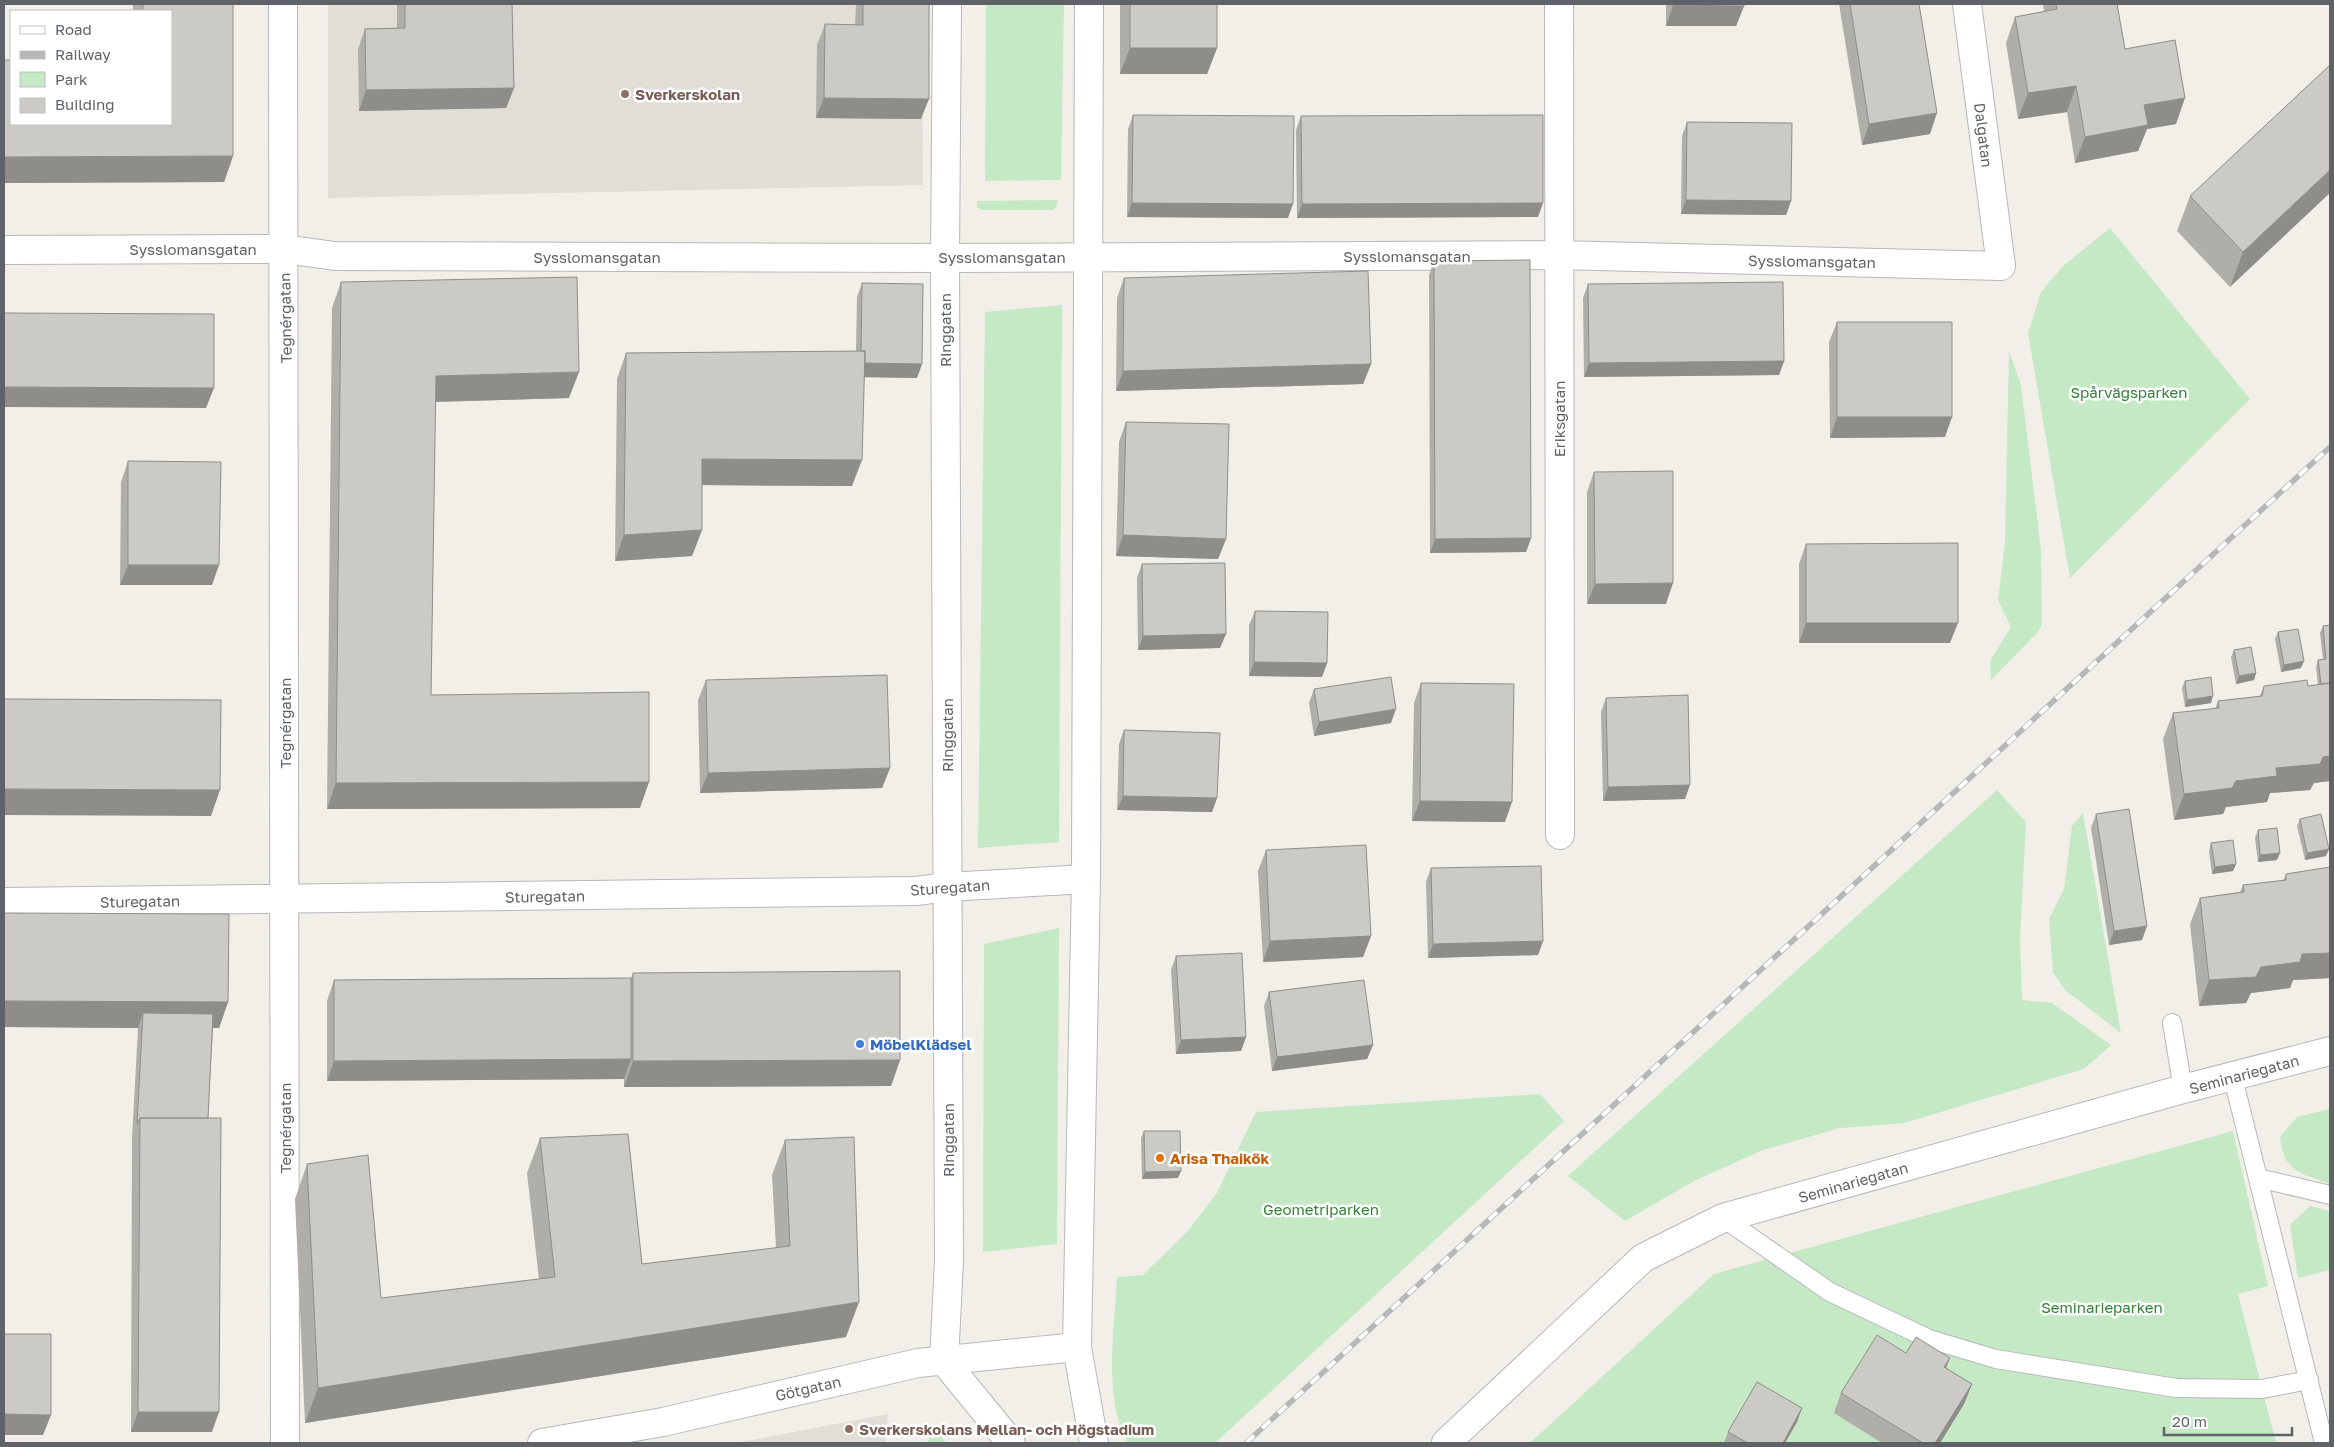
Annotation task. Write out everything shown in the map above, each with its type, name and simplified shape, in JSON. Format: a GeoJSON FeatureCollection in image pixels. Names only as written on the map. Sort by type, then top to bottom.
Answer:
{"type":"FeatureCollection","features":[{"type":"Feature","properties":{"kind":"street","name":"Tegnérgatan"},"geometry":{"type":"LineString","coordinates":[[283,4],[285,1443]]}},
{"type":"Feature","properties":{"kind":"street","name":"Ringgatan"},"geometry":{"type":"LineString","coordinates":[[944,1361],[948,1261],[945,258],[947,4]]}},
{"type":"Feature","properties":{"kind":"street"},"geometry":{"type":"LineString","coordinates":[[1088,4],[1086,879],[1077,1346],[1094,1443]]}},
{"type":"Feature","properties":{"kind":"street","name":"Eriksgatan"},"geometry":{"type":"LineString","coordinates":[[1559,4],[1560,834]]}},
{"type":"Feature","properties":{"kind":"street","name":"Dalgatan"},"geometry":{"type":"LineString","coordinates":[[1967,4],[2001,266]]}},
{"type":"Feature","properties":{"kind":"street","name":"Sysslomansgatan"},"geometry":{"type":"LineString","coordinates":[[4,250],[284,249],[335,256],[945,258],[1558,255],[2001,266]]}},
{"type":"Feature","properties":{"kind":"street","name":"Sturegatan"},"geometry":{"type":"LineString","coordinates":[[4,902],[916,891],[947,887],[1086,879]]}},
{"type":"Feature","properties":{"kind":"street","name":"Seminariegatan"},"geometry":{"type":"LineString","coordinates":[[1446,1443],[1643,1258],[1723,1218],[2183,1089],[2233,1078],[2330,1051]]}},
{"type":"Feature","properties":{"kind":"street","name":"Götgatan"},"geometry":{"type":"LineString","coordinates":[[542,1443],[663,1422],[918,1363],[1077,1346]]}},
{"type":"Feature","properties":{"kind":"street"},"geometry":{"type":"LineString","coordinates":[[944,1361],[1010,1443]]}},
{"type":"Feature","properties":{"kind":"lane"},"geometry":{"type":"LineString","coordinates":[[2172,1023],[2183,1089]]}},
{"type":"Feature","properties":{"kind":"lane"},"geometry":{"type":"LineString","coordinates":[[2233,1078],[2324,1443]]}},
{"type":"Feature","properties":{"kind":"lane"},"geometry":{"type":"LineString","coordinates":[[2258,1178],[2330,1195]]}},
{"type":"Feature","properties":{"kind":"lane"},"geometry":{"type":"LineString","coordinates":[[1723,1218],[1830,1292],[1929,1339],[1996,1358],[2176,1388],[2262,1389],[2308,1380]]}},
{"type":"Feature","properties":{"kind":"shaded area","name":"Sverkerskolan"},"geometry":{"type":"Polygon","coordinates":[[[328,4],[922,4],[923,185],[328,198],[328,4]]]}},
{"type":"Feature","properties":{"kind":"shaded area","name":"Sverkerskolans Mellan- och Högstadium"},"geometry":{"type":"Polygon","coordinates":[[[888,1414],[885,1443],[736,1443],[888,1414]]]}},
{"type":"Feature","properties":{"kind":"green space"},"geometry":{"type":"Polygon","coordinates":[[[986,4],[1064,4],[1061,180],[985,181],[986,4]]]}},
{"type":"Feature","properties":{"kind":"green space"},"geometry":{"type":"Polygon","coordinates":[[[1058,200],[1053,210],[981,210],[977,207],[977,201],[1058,200]]]}},
{"type":"Feature","properties":{"kind":"green space","name":"Spårvägsparken"},"geometry":{"type":"Polygon","coordinates":[[[2110,228],[2250,399],[2070,578],[2028,333],[2041,292],[2062,267],[2110,228]]]}},
{"type":"Feature","properties":{"kind":"green space"},"geometry":{"type":"Polygon","coordinates":[[[1062,305],[1059,842],[978,848],[985,312],[1062,305]]]}},
{"type":"Feature","properties":{"kind":"green space"},"geometry":{"type":"Polygon","coordinates":[[[2009,351],[2021,385],[2041,551],[2042,624],[2038,632],[1991,680],[1990,661],[2011,627],[1998,600],[2005,543],[2009,351]]]}},
{"type":"Feature","properties":{"kind":"green space"},"geometry":{"type":"Polygon","coordinates":[[[1997,790],[2026,822],[2020,938],[2022,1000],[2052,1003],[2111,1045],[2084,1069],[1904,1123],[1840,1128],[1763,1150],[1696,1180],[1625,1221],[1568,1176],[1997,790]]]}},
{"type":"Feature","properties":{"kind":"green space"},"geometry":{"type":"Polygon","coordinates":[[[2083,813],[2121,1033],[2065,990],[2053,972],[2049,919],[2064,889],[2072,826],[2083,813]]]}},
{"type":"Feature","properties":{"kind":"green space"},"geometry":{"type":"Polygon","coordinates":[[[1059,928],[1057,1244],[983,1252],[984,944],[1059,928]]]}},
{"type":"Feature","properties":{"kind":"green space","name":"Geometriparken"},"geometry":{"type":"Polygon","coordinates":[[[1540,1094],[1564,1121],[1215,1443],[1128,1443],[1120,1425],[1115,1405],[1113,1384],[1112,1362],[1117,1277],[1143,1275],[1187,1232],[1217,1193],[1256,1112],[1540,1094]]]}},
{"type":"Feature","properties":{"kind":"green space"},"geometry":{"type":"Polygon","coordinates":[[[2330,1109],[2330,1184],[2295,1170],[2289,1165],[2282,1149],[2280,1137],[2297,1117],[2330,1109]]]}},
{"type":"Feature","properties":{"kind":"green space","name":"Seminarieparken"},"geometry":{"type":"Polygon","coordinates":[[[2233,1131],[2268,1286],[2238,1294],[2276,1443],[1530,1443],[1714,1274],[2233,1131]]]}},
{"type":"Feature","properties":{"kind":"green space"},"geometry":{"type":"Polygon","coordinates":[[[2310,1206],[2330,1211],[2330,1270],[2298,1278],[2290,1225],[2310,1206]]]}},
{"type":"Feature","properties":{"kind":"green space"},"geometry":{"type":"Polygon","coordinates":[[[932,1427],[947,1443],[928,1443],[932,1427]]]}},
{"type":"Feature","properties":{"kind":"building"},"geometry":{"type":"Polygon","coordinates":[[[143,4],[233,4],[233,156],[4,157],[4,60],[10,60],[10,125],[172,125],[172,10],[143,10],[143,4]]]}},
{"type":"Feature","properties":{"kind":"building"},"geometry":{"type":"Polygon","coordinates":[[[405,4],[512,4],[514,88],[366,90],[365,29],[405,28],[405,4]]]}},
{"type":"Feature","properties":{"kind":"building"},"geometry":{"type":"Polygon","coordinates":[[[863,4],[929,4],[929,99],[824,98],[825,24],[863,25],[863,4]]]}},
{"type":"Feature","properties":{"kind":"building"},"geometry":{"type":"Polygon","coordinates":[[[1130,4],[1217,4],[1217,48],[1130,48],[1130,4]]]}},
{"type":"Feature","properties":{"kind":"building"},"geometry":{"type":"Polygon","coordinates":[[[1744,4],[1744,6],[1673,5],[1744,4]]]}},
{"type":"Feature","properties":{"kind":"building"},"geometry":{"type":"Polygon","coordinates":[[[1850,4],[1919,4],[1937,113],[1869,124],[1850,4]]]}},
{"type":"Feature","properties":{"kind":"building"},"geometry":{"type":"Polygon","coordinates":[[[2056,4],[2117,4],[2125,49],[2175,40],[2185,98],[2144,105],[2148,125],[2085,137],[2076,86],[2028,93],[2015,17],[2057,9],[2056,4]]]}},
{"type":"Feature","properties":{"kind":"building"},"geometry":{"type":"Polygon","coordinates":[[[2330,65],[2330,170],[2243,252],[2190,196],[2330,65]]]}},
{"type":"Feature","properties":{"kind":"building"},"geometry":{"type":"Polygon","coordinates":[[[1133,115],[1294,116],[1293,204],[1132,203],[1133,115]]]}},
{"type":"Feature","properties":{"kind":"building"},"geometry":{"type":"Polygon","coordinates":[[[1543,115],[1543,203],[1302,204],[1301,116],[1543,115]]]}},
{"type":"Feature","properties":{"kind":"building"},"geometry":{"type":"Polygon","coordinates":[[[1687,122],[1792,123],[1791,201],[1686,200],[1687,122]]]}},
{"type":"Feature","properties":{"kind":"building"},"geometry":{"type":"Polygon","coordinates":[[[1530,260],[1531,538],[1435,539],[1434,261],[1530,260]]]}},
{"type":"Feature","properties":{"kind":"building"},"geometry":{"type":"Polygon","coordinates":[[[1368,271],[1371,364],[1123,371],[1124,278],[1368,271]]]}},
{"type":"Feature","properties":{"kind":"building"},"geometry":{"type":"Polygon","coordinates":[[[577,277],[579,372],[436,376],[431,695],[649,692],[649,782],[336,783],[341,282],[577,277]]]}},
{"type":"Feature","properties":{"kind":"building"},"geometry":{"type":"Polygon","coordinates":[[[1783,282],[1784,361],[1589,363],[1588,284],[1783,282]]]}},
{"type":"Feature","properties":{"kind":"building"},"geometry":{"type":"Polygon","coordinates":[[[862,283],[923,284],[922,364],[865,363],[865,351],[861,351],[862,283]]]}},
{"type":"Feature","properties":{"kind":"building"},"geometry":{"type":"Polygon","coordinates":[[[4,313],[214,314],[214,388],[4,387],[4,313]]]}},
{"type":"Feature","properties":{"kind":"building"},"geometry":{"type":"Polygon","coordinates":[[[1837,322],[1952,322],[1952,417],[1837,417],[1837,322]]]}},
{"type":"Feature","properties":{"kind":"building"},"geometry":{"type":"Polygon","coordinates":[[[865,351],[862,460],[702,459],[702,530],[624,535],[626,353],[865,351]]]}},
{"type":"Feature","properties":{"kind":"building"},"geometry":{"type":"Polygon","coordinates":[[[1126,422],[1229,424],[1226,539],[1123,535],[1126,422]]]}},
{"type":"Feature","properties":{"kind":"building"},"geometry":{"type":"Polygon","coordinates":[[[128,461],[221,462],[219,565],[128,565],[128,461]]]}},
{"type":"Feature","properties":{"kind":"building"},"geometry":{"type":"Polygon","coordinates":[[[1673,471],[1673,583],[1595,584],[1594,472],[1673,471]]]}},
{"type":"Feature","properties":{"kind":"building"},"geometry":{"type":"Polygon","coordinates":[[[1958,543],[1958,623],[1806,623],[1806,544],[1958,543]]]}},
{"type":"Feature","properties":{"kind":"building"},"geometry":{"type":"Polygon","coordinates":[[[1225,563],[1226,634],[1143,636],[1142,564],[1225,563]]]}},
{"type":"Feature","properties":{"kind":"building"},"geometry":{"type":"Polygon","coordinates":[[[1255,611],[1328,612],[1327,663],[1254,662],[1255,611]]]}},
{"type":"Feature","properties":{"kind":"building"},"geometry":{"type":"Polygon","coordinates":[[[2330,625],[2330,683],[2321,684],[2318,660],[2326,659],[2323,626],[2330,625]]]}},
{"type":"Feature","properties":{"kind":"building"},"geometry":{"type":"Polygon","coordinates":[[[2298,629],[2304,661],[2284,665],[2278,632],[2298,629]]]}},
{"type":"Feature","properties":{"kind":"building"},"geometry":{"type":"Polygon","coordinates":[[[2251,647],[2256,673],[2239,676],[2234,650],[2251,647]]]}},
{"type":"Feature","properties":{"kind":"building"},"geometry":{"type":"Polygon","coordinates":[[[887,675],[890,768],[708,773],[706,680],[887,675]]]}},
{"type":"Feature","properties":{"kind":"building"},"geometry":{"type":"Polygon","coordinates":[[[1391,677],[1396,709],[1319,722],[1314,689],[1391,677]]]}},
{"type":"Feature","properties":{"kind":"building"},"geometry":{"type":"Polygon","coordinates":[[[2211,677],[2213,696],[2187,700],[2185,681],[2211,677]]]}},
{"type":"Feature","properties":{"kind":"building"},"geometry":{"type":"Polygon","coordinates":[[[2307,680],[2308,686],[2330,683],[2330,756],[2323,757],[2320,764],[2276,768],[2277,776],[2236,781],[2232,788],[2184,794],[2173,713],[2219,708],[2218,701],[2262,696],[2264,686],[2307,680]]]}},
{"type":"Feature","properties":{"kind":"building"},"geometry":{"type":"Polygon","coordinates":[[[1421,683],[1514,684],[1512,802],[1420,801],[1421,683]]]}},
{"type":"Feature","properties":{"kind":"building"},"geometry":{"type":"Polygon","coordinates":[[[1688,695],[1690,785],[1608,787],[1606,698],[1688,695]]]}},
{"type":"Feature","properties":{"kind":"building"},"geometry":{"type":"Polygon","coordinates":[[[4,699],[221,700],[220,790],[4,789],[4,699]]]}},
{"type":"Feature","properties":{"kind":"building"},"geometry":{"type":"Polygon","coordinates":[[[1124,730],[1220,733],[1217,798],[1123,796],[1124,730]]]}},
{"type":"Feature","properties":{"kind":"building"},"geometry":{"type":"Polygon","coordinates":[[[2129,809],[2147,926],[2114,931],[2096,814],[2129,809]]]}},
{"type":"Feature","properties":{"kind":"building"},"geometry":{"type":"Polygon","coordinates":[[[2321,814],[2329,849],[2307,853],[2300,819],[2321,814]]]}},
{"type":"Feature","properties":{"kind":"building"},"geometry":{"type":"Polygon","coordinates":[[[2277,828],[2280,853],[2260,855],[2258,830],[2277,828]]]}},
{"type":"Feature","properties":{"kind":"building"},"geometry":{"type":"Polygon","coordinates":[[[2233,840],[2236,864],[2215,867],[2211,843],[2233,840]]]}},
{"type":"Feature","properties":{"kind":"building"},"geometry":{"type":"Polygon","coordinates":[[[1366,845],[1371,936],[1270,941],[1266,850],[1366,845]]]}},
{"type":"Feature","properties":{"kind":"building"},"geometry":{"type":"Polygon","coordinates":[[[1541,866],[1543,941],[1433,944],[1431,868],[1541,866]]]}},
{"type":"Feature","properties":{"kind":"building"},"geometry":{"type":"Polygon","coordinates":[[[2330,867],[2330,953],[2302,954],[2300,962],[2261,967],[2256,977],[2209,980],[2200,898],[2244,892],[2243,885],[2286,880],[2286,874],[2330,867]]]}},
{"type":"Feature","properties":{"kind":"building"},"geometry":{"type":"Polygon","coordinates":[[[4,913],[229,914],[228,1002],[4,1001],[4,913]]]}},
{"type":"Feature","properties":{"kind":"building"},"geometry":{"type":"Polygon","coordinates":[[[1242,953],[1246,1037],[1181,1040],[1176,956],[1242,953]]]}},
{"type":"Feature","properties":{"kind":"building"},"geometry":{"type":"Polygon","coordinates":[[[900,971],[900,1060],[633,1061],[633,973],[900,971]]]}},
{"type":"Feature","properties":{"kind":"building"},"geometry":{"type":"Polygon","coordinates":[[[631,978],[631,1059],[334,1061],[334,980],[631,978]]]}},
{"type":"Feature","properties":{"kind":"building"},"geometry":{"type":"Polygon","coordinates":[[[1364,980],[1373,1045],[1277,1057],[1269,992],[1364,980]]]}},
{"type":"Feature","properties":{"kind":"building"},"geometry":{"type":"Polygon","coordinates":[[[143,1013],[213,1014],[208,1118],[140,1118],[137,1124],[143,1013]]]}},
{"type":"Feature","properties":{"kind":"building"},"geometry":{"type":"Polygon","coordinates":[[[140,1118],[221,1118],[219,1412],[138,1412],[140,1118]]]}},
{"type":"Feature","properties":{"kind":"building","name":"Arisa Thaikök"},"geometry":{"type":"Polygon","coordinates":[[[1144,1131],[1180,1131],[1181,1171],[1145,1172],[1144,1131]]]}},
{"type":"Feature","properties":{"kind":"building"},"geometry":{"type":"Polygon","coordinates":[[[628,1134],[642,1264],[790,1246],[785,1140],[854,1137],[859,1302],[318,1388],[307,1164],[368,1155],[381,1298],[555,1277],[540,1138],[628,1134]]]}},
{"type":"Feature","properties":{"kind":"building"},"geometry":{"type":"Polygon","coordinates":[[[4,1334],[51,1334],[51,1415],[4,1414],[4,1334]]]}},
{"type":"Feature","properties":{"kind":"building"},"geometry":{"type":"Polygon","coordinates":[[[1877,1335],[1906,1353],[1916,1337],[1950,1358],[1944,1367],[1972,1384],[1935,1443],[1923,1443],[1841,1393],[1877,1335]]]}},
{"type":"Feature","properties":{"kind":"building"},"geometry":{"type":"Polygon","coordinates":[[[1757,1382],[1802,1408],[1783,1443],[1748,1443],[1728,1432],[1757,1382]]]}},
{"type":"Feature","properties":{"kind":"railway"},"geometry":{"type":"LineString","coordinates":[[1246,1443],[2330,447]]}},
{"type":"Feature","properties":{"kind":"place","name":"Sverkerskolan"},"geometry":{"type":"Point","coordinates":[625,94]}},
{"type":"Feature","properties":{"kind":"place","name":"MöbelKlädsel"},"geometry":{"type":"Point","coordinates":[860,1044]}},
{"type":"Feature","properties":{"kind":"place","name":"Arisa Thaikök"},"geometry":{"type":"Point","coordinates":[1160,1158]}},
{"type":"Feature","properties":{"kind":"place","name":"Sverkerskolans Mellan- och Högstadium"},"geometry":{"type":"Point","coordinates":[849,1429]}}]}
